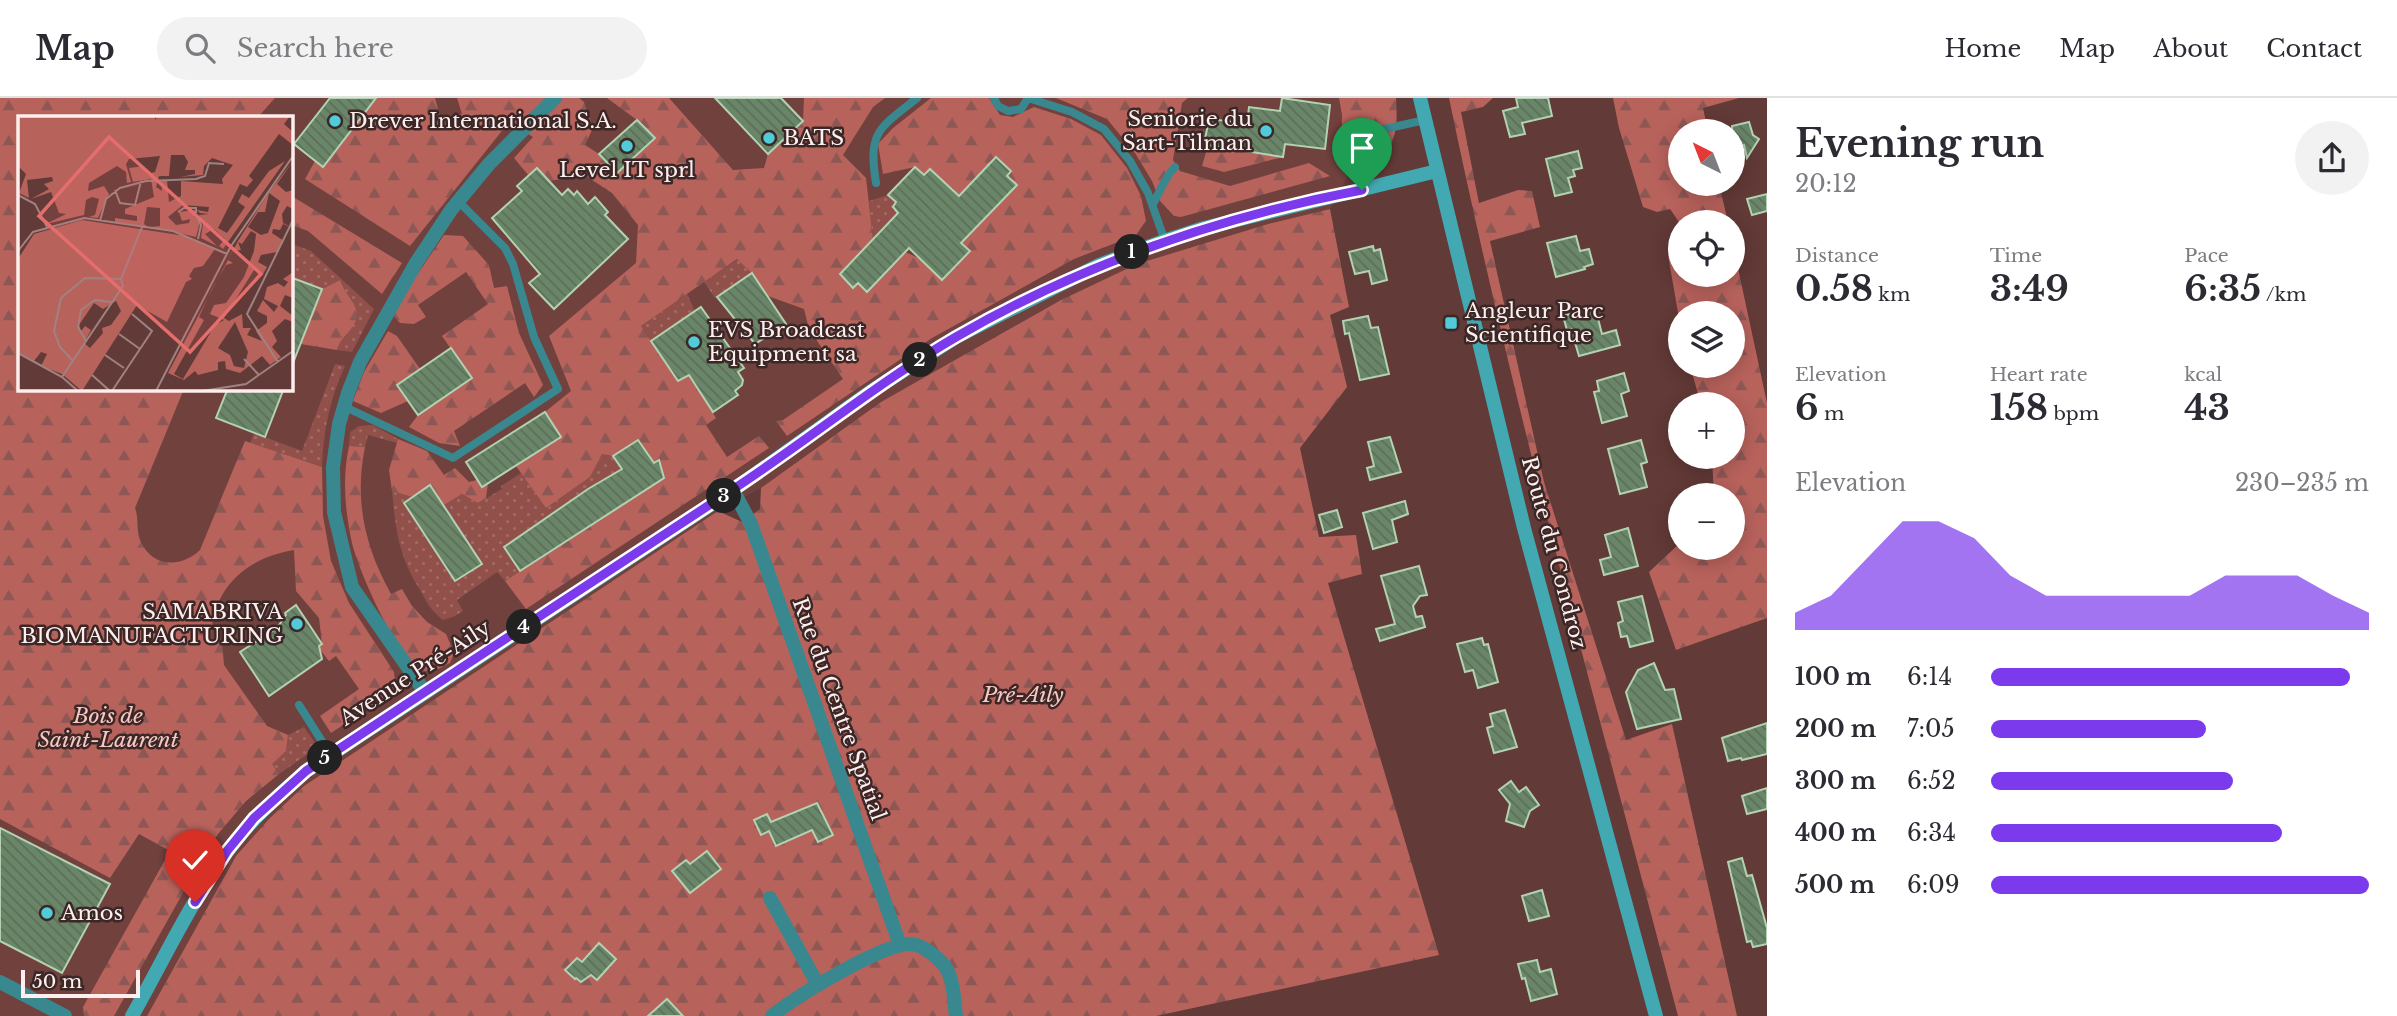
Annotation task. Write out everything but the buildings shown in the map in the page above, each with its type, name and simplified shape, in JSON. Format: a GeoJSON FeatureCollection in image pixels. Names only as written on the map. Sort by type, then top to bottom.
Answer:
{"type":"FeatureCollection","features":[{"type":"Feature","properties":{"kind":"street"},"geometry":{"type":"LineString","coordinates":[[425,692],[352,587],[334,512],[333,467],[344,406],[360,362],[387,313],[416,263],[458,201],[489,164],[555,98]]}},
{"type":"Feature","properties":{"kind":"street","name":"Route du Condroz"},"geometry":{"type":"LineString","coordinates":[[1420,98],[1524,528],[1656,1016]]}},
{"type":"Feature","properties":{"kind":"street","name":"Avenue Pré-Aily"},"geometry":{"type":"LineString","coordinates":[[132,1016],[195,902],[227,851],[254,818],[306,771],[733,490],[870,392],[956,337],[1099,264],[1204,228],[1437,171]]}},
{"type":"Feature","properties":{"kind":"street","name":"Rue du Centre Spatial"},"geometry":{"type":"LineString","coordinates":[[733,490],[751,524],[900,944]]}},
{"type":"Feature","properties":{"kind":"street"},"geometry":{"type":"LineString","coordinates":[[770,898],[818,985]]}},
{"type":"Feature","properties":{"kind":"street"},"geometry":{"type":"LineString","coordinates":[[772,1016],[818,985],[900,944],[915,944],[945,967],[950,976],[956,1016]]}},
{"type":"Feature","properties":{"kind":"street"},"geometry":{"type":"LineString","coordinates":[[0,982],[65,1016]]}},
{"type":"Feature","properties":{"kind":"lane"},"geometry":{"type":"LineString","coordinates":[[876,183],[872,158],[873,140],[889,120],[916,98]]}},
{"type":"Feature","properties":{"kind":"lane"},"geometry":{"type":"LineString","coordinates":[[994,98],[998,106],[1008,111],[1021,109],[1028,98],[1072,112],[1104,129],[1130,161],[1153,204],[1165,241]]}},
{"type":"Feature","properties":{"kind":"lane"},"geometry":{"type":"LineString","coordinates":[[1380,131],[1425,120]]}},
{"type":"Feature","properties":{"kind":"lane"},"geometry":{"type":"LineString","coordinates":[[1153,204],[1162,189],[1165,177],[1175,167]]}},
{"type":"Feature","properties":{"kind":"lane"},"geometry":{"type":"LineString","coordinates":[[344,406],[453,458],[558,389],[534,337],[513,264],[505,248],[458,201]]}},
{"type":"Feature","properties":{"kind":"lane"},"geometry":{"type":"LineString","coordinates":[[299,705],[330,754]]}},
{"type":"Feature","properties":{"kind":"shaded area"},"geometry":{"type":"Polygon","coordinates":[[[250,98],[1136,98],[1173,160],[1182,103],[1188,98],[1339,98],[1342,115],[1341,165],[1350,172],[1330,209],[1268,224],[1137,264],[1061,300],[881,402],[761,488],[718,511],[236,856],[147,1016],[0,1016],[0,609],[106,390],[292,390],[292,116],[231,116],[250,98]]]}},
{"type":"Feature","properties":{"kind":"shaded area"},"geometry":{"type":"Polygon","coordinates":[[[888,195],[896,202],[893,207],[903,217],[892,219],[873,239],[869,201],[888,195]]]}},
{"type":"Feature","properties":{"kind":"shaded area"},"geometry":{"type":"Polygon","coordinates":[[[292,244],[311,251],[374,309],[352,352],[337,350],[339,343],[355,323],[352,301],[344,293],[340,280],[322,289],[292,277],[292,244]]]}},
{"type":"Feature","properties":{"kind":"shaded area"},"geometry":{"type":"Polygon","coordinates":[[[738,259],[752,273],[715,298],[704,282],[738,259]]]}},
{"type":"Feature","properties":{"kind":"shaded area"},"geometry":{"type":"Polygon","coordinates":[[[687,294],[695,311],[651,341],[641,326],[687,294]]]}},
{"type":"Feature","properties":{"kind":"shaded area"},"geometry":{"type":"Polygon","coordinates":[[[335,364],[345,366],[328,415],[322,467],[250,443],[254,433],[302,451],[335,364]]]}},
{"type":"Feature","properties":{"kind":"shaded area"},"geometry":{"type":"Polygon","coordinates":[[[373,425],[398,439],[397,443],[368,435],[365,447],[349,446],[350,432],[359,426],[373,425]]]}},
{"type":"Feature","properties":{"kind":"shaded area"},"geometry":{"type":"Polygon","coordinates":[[[602,454],[613,456],[622,469],[588,488],[504,546],[520,571],[505,581],[497,572],[457,600],[463,611],[453,617],[443,620],[436,613],[413,577],[403,553],[392,491],[412,497],[404,503],[456,581],[482,564],[444,505],[462,494],[478,503],[502,489],[501,486],[521,473],[546,508],[590,477],[602,454]]]}},
{"type":"Feature","properties":{"kind":"shaded area"},"geometry":{"type":"Polygon","coordinates":[[[304,727],[318,747],[279,774],[271,764],[286,751],[288,735],[304,727]]]}},
{"type":"Feature","properties":{"kind":"green space","name":"Bois de Saint-Laurent"},"geometry":{"type":"Polygon","coordinates":[[[0,98],[275,98],[259,116],[18,116],[18,390],[184,390],[135,508],[140,540],[151,556],[159,560],[184,560],[200,550],[245,441],[322,467],[323,516],[331,561],[349,603],[394,672],[396,690],[331,733],[320,716],[359,689],[336,656],[329,661],[318,647],[322,644],[319,618],[296,591],[294,550],[260,560],[234,579],[217,606],[211,641],[222,641],[224,665],[267,726],[288,735],[286,751],[272,764],[279,774],[246,801],[218,834],[114,1016],[84,1016],[83,1007],[170,851],[139,834],[110,878],[0,819],[0,98]]]}},
{"type":"Feature","properties":{"kind":"green space"},"geometry":{"type":"Polygon","coordinates":[[[376,98],[435,98],[440,117],[462,114],[457,98],[579,98],[584,102],[593,128],[585,145],[599,154],[617,173],[655,138],[637,120],[607,98],[669,98],[733,170],[764,168],[768,154],[803,121],[804,98],[885,98],[873,107],[843,155],[866,178],[873,239],[840,274],[853,287],[858,283],[867,292],[905,252],[921,259],[943,280],[969,252],[956,238],[1007,176],[996,157],[957,198],[938,200],[950,187],[931,169],[924,175],[915,167],[883,174],[878,144],[893,128],[931,98],[989,98],[1000,115],[1013,117],[1034,107],[1071,119],[1101,135],[1127,168],[1141,196],[1146,221],[1136,235],[1074,259],[932,338],[787,436],[776,421],[783,420],[843,379],[809,329],[804,309],[768,296],[752,273],[737,259],[641,326],[678,381],[691,373],[716,418],[706,425],[727,457],[759,436],[769,448],[526,609],[505,581],[664,478],[659,461],[654,463],[638,440],[613,456],[602,454],[590,477],[546,508],[516,466],[561,437],[545,412],[571,391],[549,336],[636,263],[638,225],[612,193],[586,176],[548,181],[529,176],[514,158],[533,137],[509,122],[410,246],[305,179],[315,161],[323,167],[376,98]]]}},
{"type":"Feature","properties":{"kind":"green space"},"geometry":{"type":"Polygon","coordinates":[[[1056,98],[1188,98],[1182,103],[1173,160],[1180,171],[1230,186],[1309,163],[1330,176],[1181,217],[1174,216],[1160,201],[1152,181],[1135,153],[1107,119],[1056,98]]]}},
{"type":"Feature","properties":{"kind":"green space"},"geometry":{"type":"Polygon","coordinates":[[[1339,98],[1396,98],[1396,125],[1390,146],[1376,161],[1350,172],[1341,165],[1342,115],[1339,98]]]}},
{"type":"Feature","properties":{"kind":"green space"},"geometry":{"type":"Polygon","coordinates":[[[1449,98],[1493,98],[1483,107],[1461,112],[1479,203],[1518,190],[1532,191],[1540,227],[1490,241],[1544,482],[1626,740],[1672,724],[1737,1016],[1678,1016],[1528,444],[1449,98]]]}},
{"type":"Feature","properties":{"kind":"green space"},"geometry":{"type":"Polygon","coordinates":[[[1613,98],[1739,98],[1703,108],[1705,119],[1668,119],[1668,196],[1722,196],[1725,210],[1670,209],[1657,212],[1643,207],[1619,128],[1613,98]]]}},
{"type":"Feature","properties":{"kind":"green space"},"geometry":{"type":"Polygon","coordinates":[[[1208,145],[1283,157],[1224,172],[1202,166],[1208,145]]]}},
{"type":"Feature","properties":{"kind":"green space"},"geometry":{"type":"Polygon","coordinates":[[[292,196],[402,263],[382,294],[308,231],[292,225],[292,196]]]}},
{"type":"Feature","properties":{"kind":"green space","name":"Pré-Aily"},"geometry":{"type":"Polygon","coordinates":[[[1330,209],[1349,307],[1330,315],[1347,387],[1300,448],[1319,537],[1356,535],[1362,574],[1328,583],[1439,955],[1156,1016],[147,1016],[236,856],[269,819],[304,786],[718,511],[742,522],[760,509],[761,488],[881,402],[1061,300],[1137,264],[1268,224],[1330,209]]]}},
{"type":"Feature","properties":{"kind":"green space"},"geometry":{"type":"Polygon","coordinates":[[[444,235],[463,236],[489,265],[494,288],[507,286],[519,333],[543,385],[534,397],[525,383],[454,431],[460,446],[439,443],[409,427],[418,415],[471,378],[442,336],[488,304],[466,272],[418,305],[426,317],[414,324],[400,323],[391,313],[444,235]]]}},
{"type":"Feature","properties":{"kind":"green space"},"geometry":{"type":"Polygon","coordinates":[[[340,280],[356,310],[353,326],[337,350],[301,344],[322,289],[340,280]]]}},
{"type":"Feature","properties":{"kind":"green space"},"geometry":{"type":"Polygon","coordinates":[[[1674,287],[1742,287],[1767,403],[1767,618],[1676,650],[1649,572],[1668,554],[1668,560],[1745,560],[1745,483],[1713,483],[1713,469],[1745,469],[1745,392],[1698,392],[1693,378],[1745,378],[1745,301],[1676,301],[1674,287]]]}},
{"type":"Feature","properties":{"kind":"green space"},"geometry":{"type":"Polygon","coordinates":[[[388,331],[397,336],[420,369],[397,385],[408,401],[381,413],[353,401],[364,372],[388,331]]]}},
{"type":"Feature","properties":{"kind":"green space"},"geometry":{"type":"Polygon","coordinates":[[[398,439],[427,451],[444,475],[455,468],[469,482],[477,480],[482,487],[488,483],[486,498],[478,503],[462,494],[444,505],[430,486],[412,497],[392,491],[389,470],[398,439]]]}},
{"type":"Feature","properties":{"kind":"green space"},"geometry":{"type":"Polygon","coordinates":[[[349,446],[365,447],[361,486],[364,523],[374,559],[391,594],[402,589],[412,606],[427,622],[446,634],[454,653],[450,663],[438,669],[425,671],[403,652],[362,573],[352,543],[346,507],[345,482],[349,446]]]}},
{"type":"Feature","properties":{"kind":"place","name":"Drever International S.A."},"geometry":{"type":"Point","coordinates":[335,121]}},
{"type":"Feature","properties":{"kind":"place","name":"Seniorie du Sart-Tilman"},"geometry":{"type":"Point","coordinates":[1266,131]}},
{"type":"Feature","properties":{"kind":"place","name":"BATS"},"geometry":{"type":"Point","coordinates":[769,138]}},
{"type":"Feature","properties":{"kind":"place","name":"Level IT sprl"},"geometry":{"type":"Point","coordinates":[627,146]}},
{"type":"Feature","properties":{"kind":"place","name":"Angleur Parc Scientifique"},"geometry":{"type":"Point","coordinates":[1451,323]}},
{"type":"Feature","properties":{"kind":"place","name":"EVS Broadcast Equipment sa"},"geometry":{"type":"Point","coordinates":[694,342]}},
{"type":"Feature","properties":{"kind":"place","name":"SAMABRIVA BIOMANUFACTURING"},"geometry":{"type":"Point","coordinates":[297,624]}},
{"type":"Feature","properties":{"kind":"place","name":"Amos"},"geometry":{"type":"Point","coordinates":[47,913]}},
{"type":"Feature","properties":{"kind":"route"},"geometry":{"type":"LineString","coordinates":[[195,902],[227,851],[254,818],[306,771],[733,490],[870,392],[956,337],[1099,264],[1204,228],[1362,190]]}}]}
